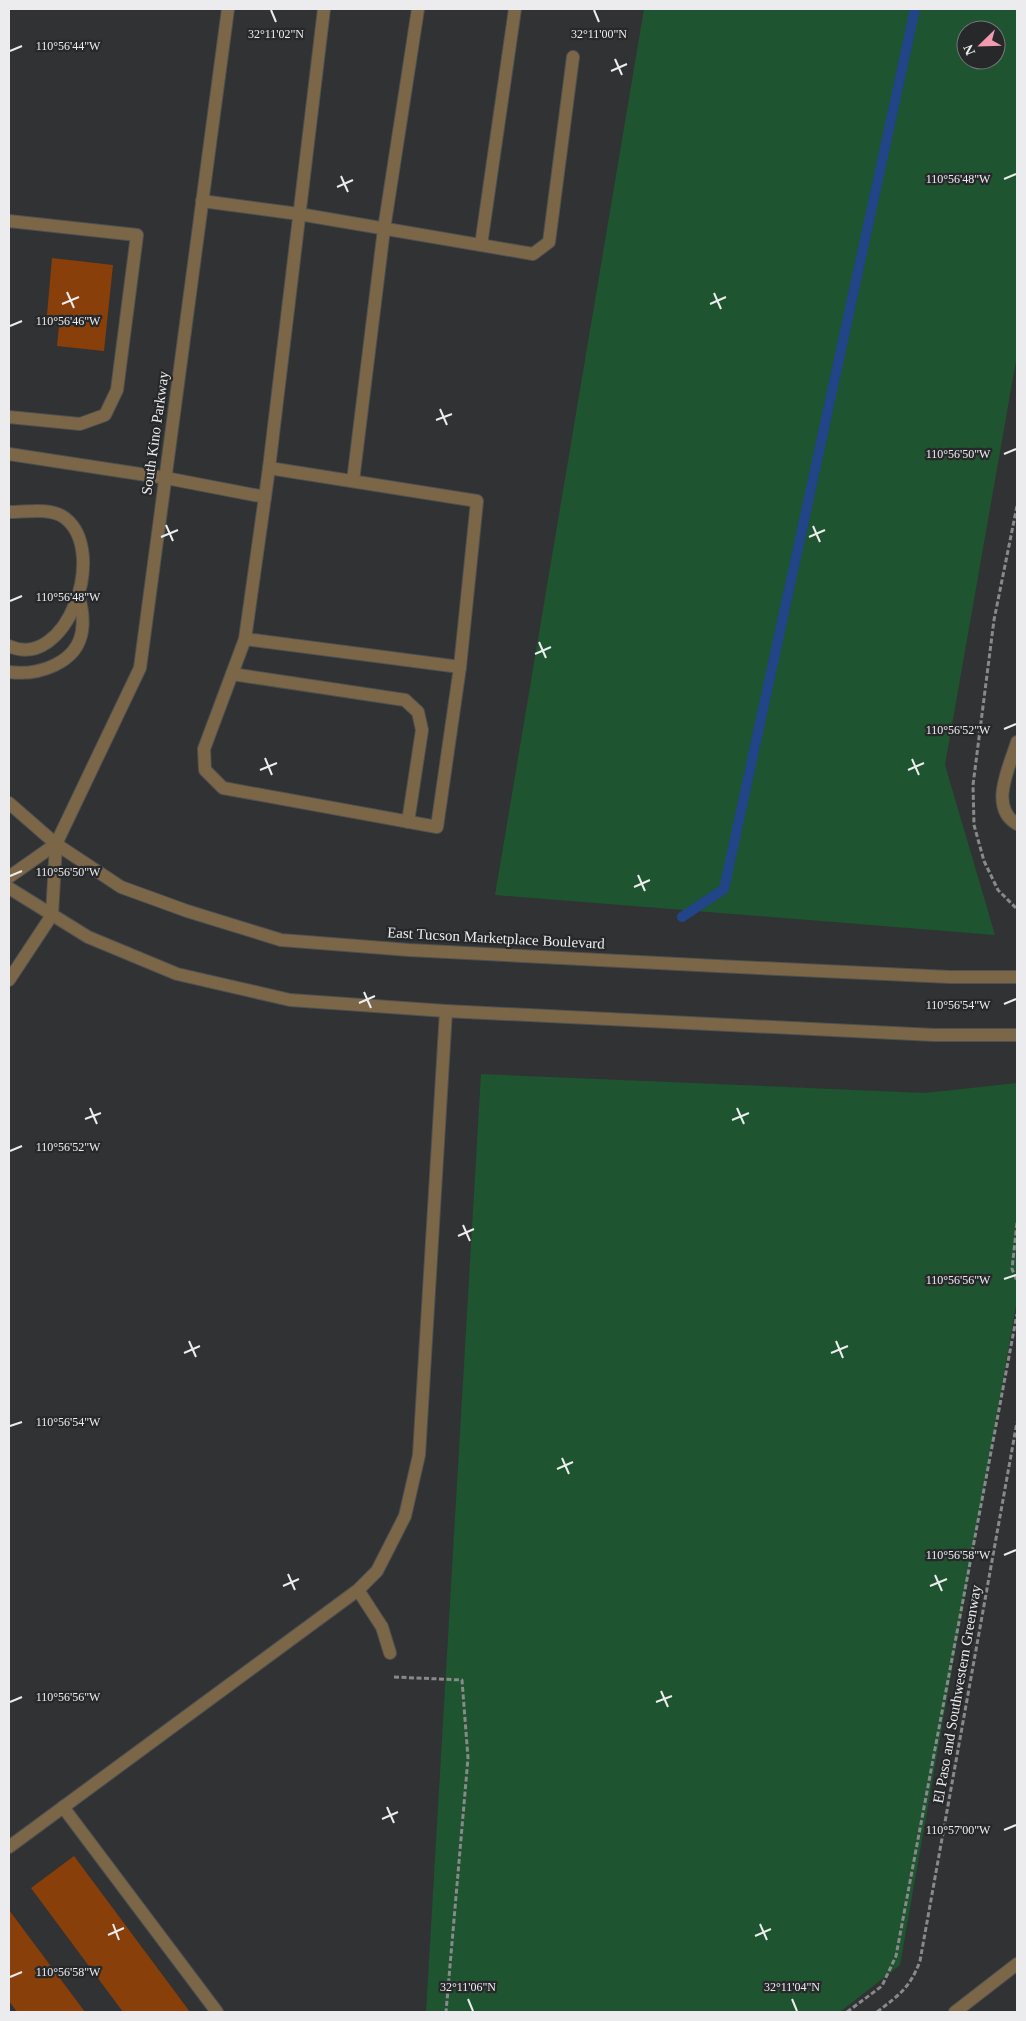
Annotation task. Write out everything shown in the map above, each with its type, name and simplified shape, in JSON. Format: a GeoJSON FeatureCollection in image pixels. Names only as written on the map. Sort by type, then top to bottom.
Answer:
{"type":"FeatureCollection","features":[{"type":"Feature","properties":{"kind":"street","name":"South Kino Parkway"},"geometry":{"type":"LineString","coordinates":[[56,844],[140,668],[228,9]]}},
{"type":"Feature","properties":{"kind":"street"},"geometry":{"type":"LineString","coordinates":[[269,468],[477,501],[460,666],[437,827],[223,788],[205,770],[204,750],[246,639],[269,468],[324,9]]}},
{"type":"Feature","properties":{"kind":"street"},"geometry":{"type":"LineString","coordinates":[[353,482],[384,229],[418,9]]}},
{"type":"Feature","properties":{"kind":"street"},"geometry":{"type":"LineString","coordinates":[[481,245],[515,9]]}},
{"type":"Feature","properties":{"kind":"street"},"geometry":{"type":"LineString","coordinates":[[202,201],[299,214],[533,254],[549,242],[573,57]]}},
{"type":"Feature","properties":{"kind":"street"},"geometry":{"type":"LineString","coordinates":[[9,221],[138,235],[117,390],[105,415],[80,424],[9,417]]}},
{"type":"Feature","properties":{"kind":"street"},"geometry":{"type":"LineString","coordinates":[[9,454],[166,478],[265,497]]}},
{"type":"Feature","properties":{"kind":"street"},"geometry":{"type":"LineString","coordinates":[[9,512],[47,511],[64,517],[79,533],[84,551],[79,597],[83,614],[82,633],[73,651],[58,663],[38,673],[9,672]]}},
{"type":"Feature","properties":{"kind":"street"},"geometry":{"type":"LineString","coordinates":[[9,646],[17,650],[34,648],[51,639],[61,630],[79,597]]}},
{"type":"Feature","properties":{"kind":"street"},"geometry":{"type":"LineString","coordinates":[[246,639],[460,666]]}},
{"type":"Feature","properties":{"kind":"street"},"geometry":{"type":"LineString","coordinates":[[232,674],[405,700],[418,712],[422,730],[408,822]]}},
{"type":"Feature","properties":{"kind":"street"},"geometry":{"type":"LineString","coordinates":[[1017,742],[1002,791],[1003,807],[1010,820],[1017,824]]}},
{"type":"Feature","properties":{"kind":"street","name":"East Tucson Marketplace Boulevard"},"geometry":{"type":"LineString","coordinates":[[9,803],[56,844],[120,887],[187,911],[281,940],[409,950],[727,966],[950,977],[1017,977]]}},
{"type":"Feature","properties":{"kind":"street"},"geometry":{"type":"LineString","coordinates":[[9,877],[56,844]]}},
{"type":"Feature","properties":{"kind":"street"},"geometry":{"type":"LineString","coordinates":[[9,980],[52,915],[56,844]]}},
{"type":"Feature","properties":{"kind":"street"},"geometry":{"type":"LineString","coordinates":[[9,888],[88,937],[177,974],[290,1000],[446,1011],[934,1035],[1017,1035]]}},
{"type":"Feature","properties":{"kind":"street"},"geometry":{"type":"LineString","coordinates":[[9,1847],[358,1590],[377,1571],[405,1516],[419,1455],[446,1011]]}},
{"type":"Feature","properties":{"kind":"street"},"geometry":{"type":"LineString","coordinates":[[358,1590],[382,1628],[390,1653]]}},
{"type":"Feature","properties":{"kind":"street"},"geometry":{"type":"LineString","coordinates":[[63,1807],[217,2012]]}},
{"type":"Feature","properties":{"kind":"street"},"geometry":{"type":"LineString","coordinates":[[955,2012],[1017,1964]]}},
{"type":"Feature","properties":{"kind":"path"},"geometry":{"type":"LineString","coordinates":[[1017,506],[994,620],[974,784],[974,825],[984,861],[998,890],[1017,909]]}},
{"type":"Feature","properties":{"kind":"path"},"geometry":{"type":"LineString","coordinates":[[1017,1223],[1012,1269],[1017,1281]]}},
{"type":"Feature","properties":{"kind":"path"},"geometry":{"type":"LineString","coordinates":[[847,2012],[882,1986],[896,1956],[1017,1314]]}},
{"type":"Feature","properties":{"kind":"path","name":"El Paso and Southwestern Greenway"},"geometry":{"type":"LineString","coordinates":[[877,2012],[905,1991],[920,1961],[1017,1422]]}},
{"type":"Feature","properties":{"kind":"path"},"geometry":{"type":"LineString","coordinates":[[389,1677],[462,1680],[468,1758],[446,2012]]}},
{"type":"Feature","properties":{"kind":"green space"},"geometry":{"type":"Polygon","coordinates":[[[644,9],[1017,9],[1017,355],[945,765],[995,935],[495,895],[644,9]]]}},
{"type":"Feature","properties":{"kind":"green space"},"geometry":{"type":"Polygon","coordinates":[[[481,1074],[925,1093],[1017,1083],[1017,1300],[900,1965],[840,2012],[426,2012],[481,1074]]]}},
{"type":"Feature","properties":{"kind":"building"},"geometry":{"type":"Polygon","coordinates":[[[52,258],[113,265],[104,351],[57,346],[60,316],[47,315],[52,258]]]}},
{"type":"Feature","properties":{"kind":"building"},"geometry":{"type":"Polygon","coordinates":[[[74,1856],[190,2012],[123,2012],[31,1888],[74,1856]]]}},
{"type":"Feature","properties":{"kind":"building"},"geometry":{"type":"Polygon","coordinates":[[[9,1910],[85,2012],[17,2012],[9,2001],[9,1910]]]}},
{"type":"Feature","properties":{"kind":"waterway"},"geometry":{"type":"LineString","coordinates":[[682,917],[724,889],[915,9]]}}]}
